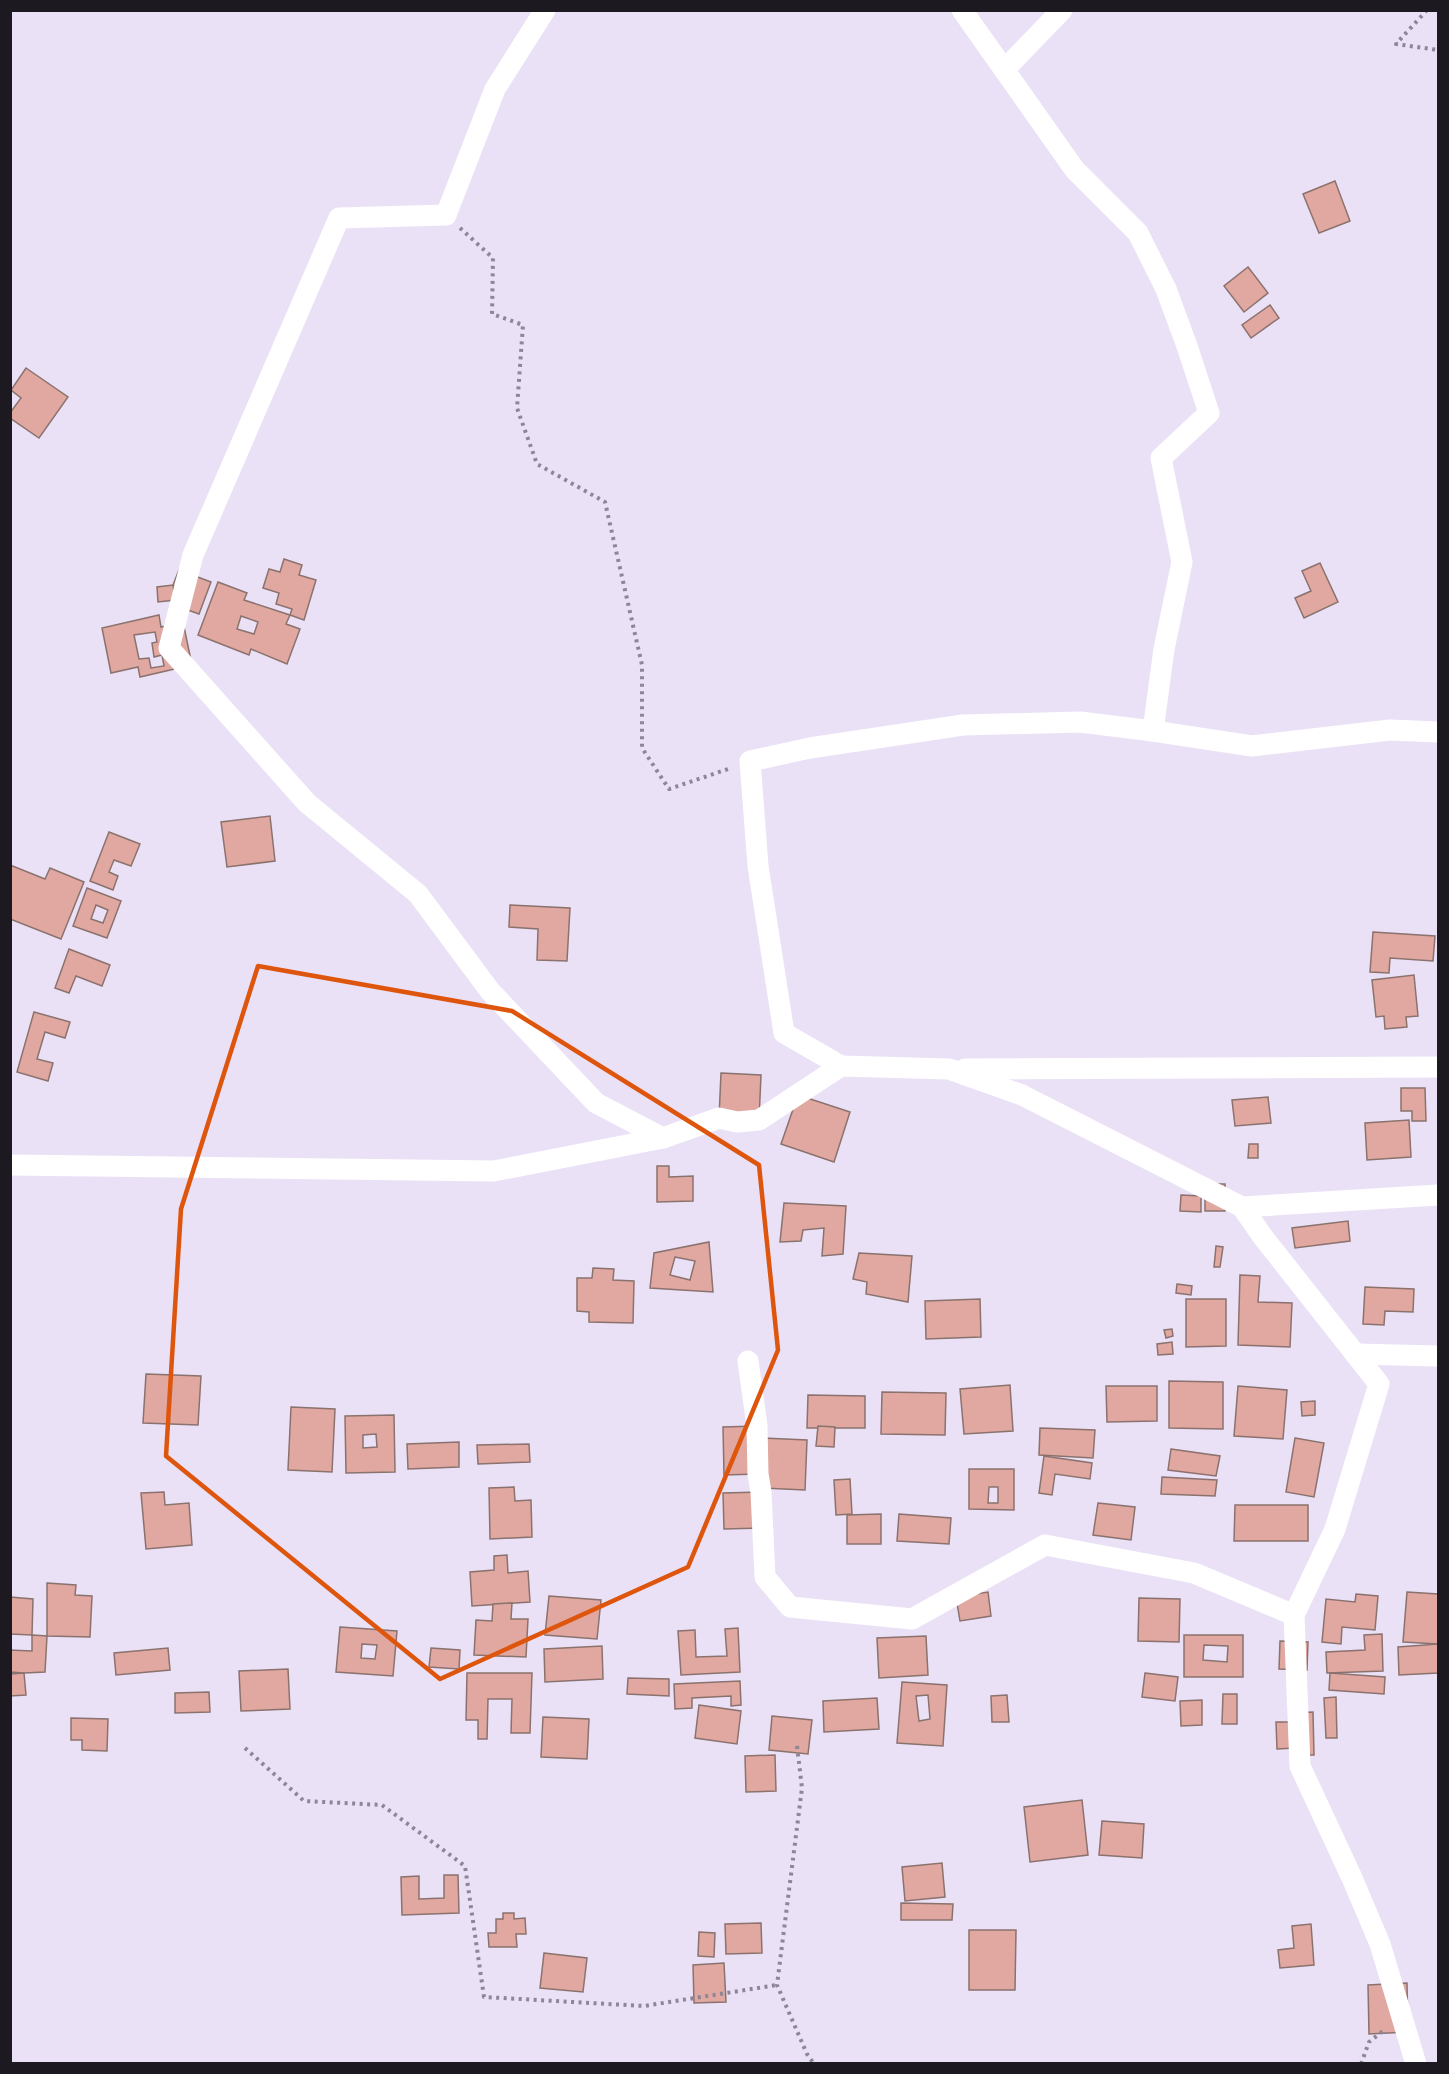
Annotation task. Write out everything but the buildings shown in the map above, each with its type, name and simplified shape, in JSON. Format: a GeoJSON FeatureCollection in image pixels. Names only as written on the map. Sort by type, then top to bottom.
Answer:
{"type":"FeatureCollection","features":[{"type":"Feature","properties":{"kind":"street"},"geometry":{"type":"LineString","coordinates":[[545,10],[495,89],[447,215],[339,218],[193,555],[169,648],[307,803],[418,894],[490,991],[596,1102],[663,1138]]}},
{"type":"Feature","properties":{"kind":"street"},"geometry":{"type":"LineString","coordinates":[[962,10],[1075,170],[1138,233],[1166,289],[1209,413],[1161,458],[1182,562],[1164,649],[1153,731]]}},
{"type":"Feature","properties":{"kind":"street"},"geometry":{"type":"LineString","coordinates":[[1005,69],[1062,10]]}},
{"type":"Feature","properties":{"kind":"street"},"geometry":{"type":"LineString","coordinates":[[1438,732],[1390,730],[1252,746],[1080,722],[963,725],[810,748],[750,762],[759,866],[784,1033],[841,1066],[949,1069],[1438,1067]]}},
{"type":"Feature","properties":{"kind":"street"},"geometry":{"type":"LineString","coordinates":[[10,1165],[494,1171],[663,1138],[719,1118],[736,1122],[759,1120],[841,1066]]}},
{"type":"Feature","properties":{"kind":"street"},"geometry":{"type":"LineString","coordinates":[[949,1069],[1022,1095],[1242,1207],[1379,1384],[1335,1529],[1294,1615],[1300,1767],[1380,1944],[1416,2064]]}},
{"type":"Feature","properties":{"kind":"street"},"geometry":{"type":"LineString","coordinates":[[1242,1207],[1438,1196]]}},
{"type":"Feature","properties":{"kind":"street"},"geometry":{"type":"LineString","coordinates":[[1355,1354],[1438,1356]]}},
{"type":"Feature","properties":{"kind":"street"},"geometry":{"type":"LineString","coordinates":[[748,1361],[757,1426],[765,1576],[790,1607],[912,1619],[1045,1545],[1194,1573],[1294,1615]]}},
{"type":"Feature","properties":{"kind":"path"},"geometry":{"type":"LineString","coordinates":[[1427,10],[1396,44],[1438,50]]}},
{"type":"Feature","properties":{"kind":"path"},"geometry":{"type":"LineString","coordinates":[[447,215],[493,258],[492,314],[523,325],[517,408],[537,464],[605,502],[642,665],[642,748],[669,789],[750,762]]}},
{"type":"Feature","properties":{"kind":"path"},"geometry":{"type":"LineString","coordinates":[[797,1746],[802,1788],[777,1985],[807,2054],[814,2064]]}},
{"type":"Feature","properties":{"kind":"path"},"geometry":{"type":"LineString","coordinates":[[245,1748],[304,1801],[382,1805],[465,1866],[484,1997],[644,2006],[777,1985]]}},
{"type":"Feature","properties":{"kind":"path"},"geometry":{"type":"LineString","coordinates":[[1361,2064],[1368,2042],[1402,2017]]}},
{"type":"Feature","properties":{"kind":"highlighted area"},"geometry":{"type":"Polygon","coordinates":[[[258,966],[512,1011],[759,1165],[778,1350],[688,1567],[440,1679],[166,1456],[181,1209],[258,966]]]}}]}
